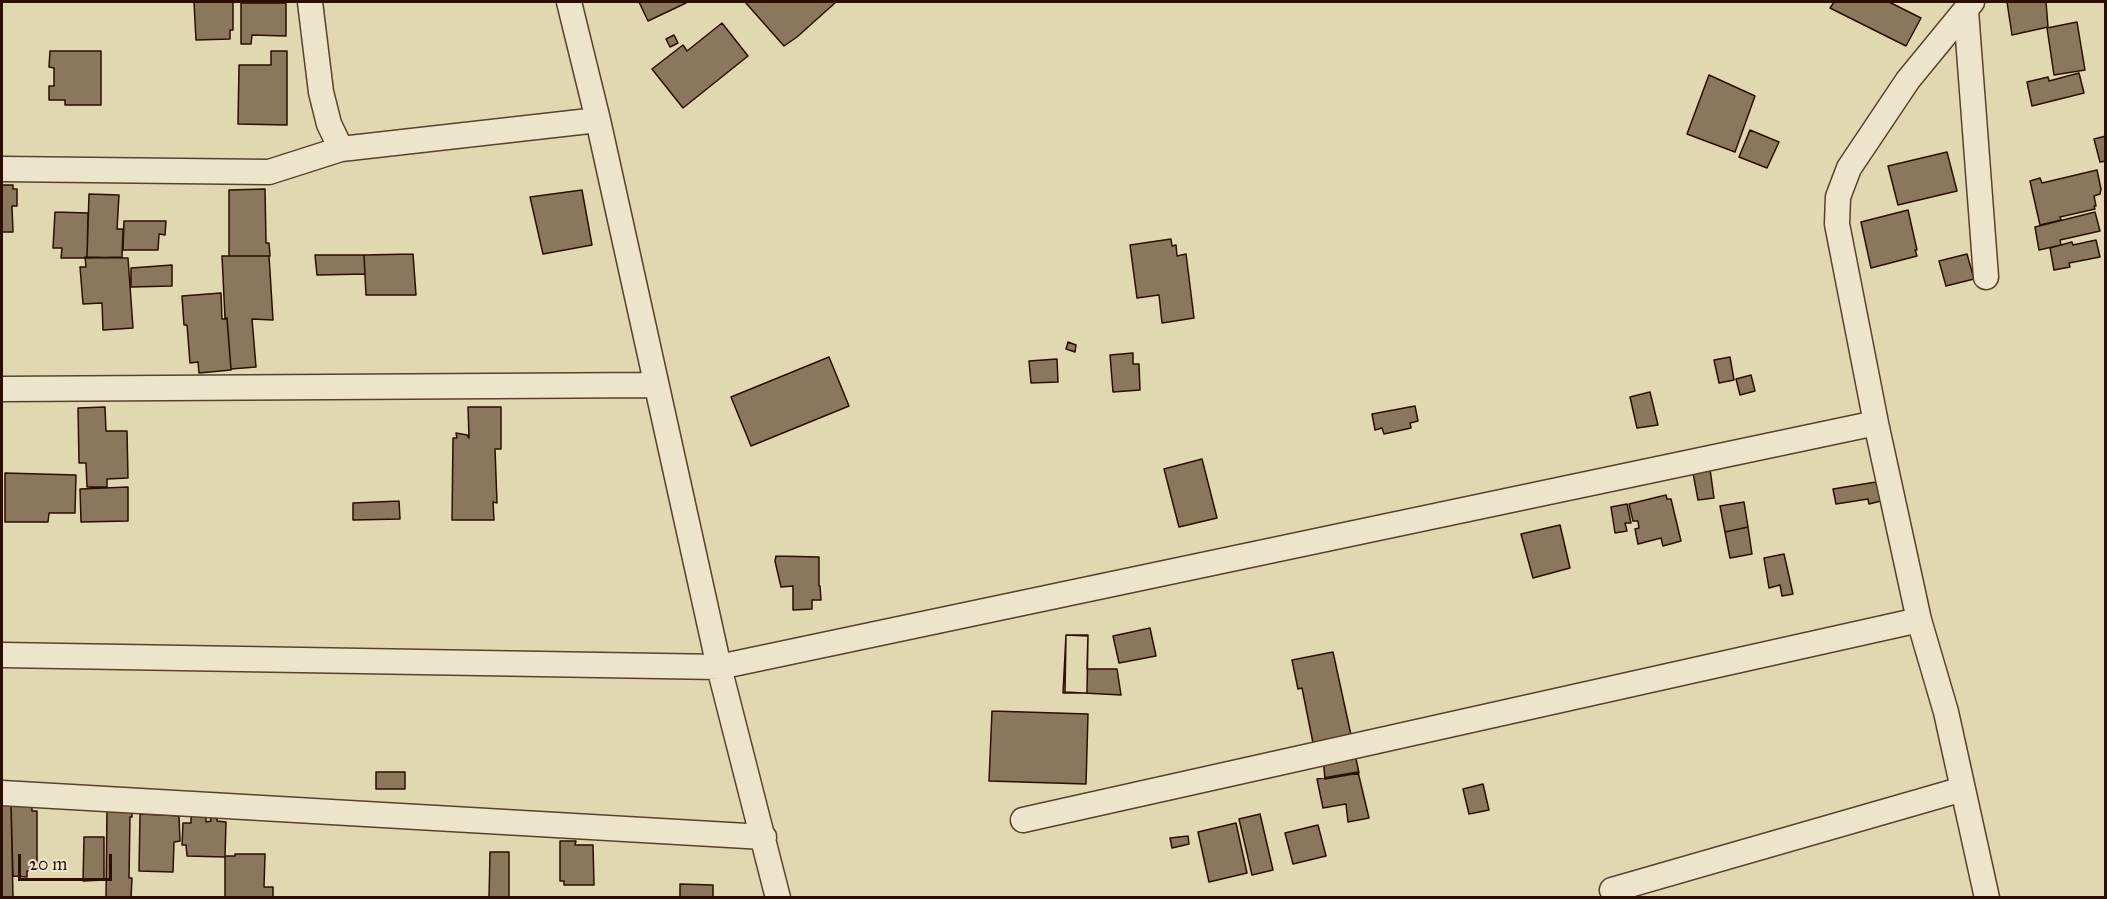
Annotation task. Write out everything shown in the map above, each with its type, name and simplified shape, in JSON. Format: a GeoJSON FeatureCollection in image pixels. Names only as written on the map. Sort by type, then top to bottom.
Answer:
{"type":"FeatureCollection","features":[{"type":"Feature","properties":{"kind":"street"},"geometry":{"type":"LineString","coordinates":[[310,2],[321,92],[329,124],[341,149]]}},
{"type":"Feature","properties":{"kind":"street"},"geometry":{"type":"LineString","coordinates":[[569,2],[598,120],[719,667],[778,897]]}},
{"type":"Feature","properties":{"kind":"street"},"geometry":{"type":"LineString","coordinates":[[1969,6],[1986,277]]}},
{"type":"Feature","properties":{"kind":"street"},"geometry":{"type":"LineString","coordinates":[[1969,6],[1908,80],[1849,168],[1838,197],[1837,224],[1876,423],[1919,620],[1946,712],[1987,897]]}},
{"type":"Feature","properties":{"kind":"street"},"geometry":{"type":"LineString","coordinates":[[2,169],[269,172],[341,149],[598,120]]}},
{"type":"Feature","properties":{"kind":"street"},"geometry":{"type":"LineString","coordinates":[[2,389],[656,385]]}},
{"type":"Feature","properties":{"kind":"street"},"geometry":{"type":"LineString","coordinates":[[2,655],[719,667],[1876,423]]}},
{"type":"Feature","properties":{"kind":"street"},"geometry":{"type":"LineString","coordinates":[[1023,820],[1919,620]]}},
{"type":"Feature","properties":{"kind":"street"},"geometry":{"type":"LineString","coordinates":[[1612,890],[1963,789]]}},
{"type":"Feature","properties":{"kind":"street"},"geometry":{"type":"LineString","coordinates":[[2,793],[764,837]]}},
{"type":"Feature","properties":{"kind":"building"},"geometry":{"type":"Polygon","coordinates":[[[194,2],[233,2],[233,30],[230,30],[230,39],[196,40],[194,2]]]}},
{"type":"Feature","properties":{"kind":"building"},"geometry":{"type":"Polygon","coordinates":[[[639,2],[685,2],[686,3],[648,21],[639,2]]]}},
{"type":"Feature","properties":{"kind":"building"},"geometry":{"type":"Polygon","coordinates":[[[745,2],[836,2],[784,46],[745,2]]]}},
{"type":"Feature","properties":{"kind":"building"},"geometry":{"type":"Polygon","coordinates":[[[1834,2],[1889,2],[1921,18],[1906,46],[1830,8],[1834,2]]]}},
{"type":"Feature","properties":{"kind":"building"},"geometry":{"type":"Polygon","coordinates":[[[2007,2],[2046,2],[2048,27],[2012,35],[2007,2]]]}},
{"type":"Feature","properties":{"kind":"building"},"geometry":{"type":"Polygon","coordinates":[[[241,3],[286,3],[286,36],[252,35],[251,44],[241,44],[241,3]]]}},
{"type":"Feature","properties":{"kind":"building"},"geometry":{"type":"Polygon","coordinates":[[[2077,22],[2085,70],[2054,75],[2047,28],[2077,22]]]}},
{"type":"Feature","properties":{"kind":"building"},"geometry":{"type":"Polygon","coordinates":[[[722,23],[748,56],[683,108],[652,69],[683,45],[687,51],[722,23]]]}},
{"type":"Feature","properties":{"kind":"building"},"geometry":{"type":"Polygon","coordinates":[[[674,35],[678,43],[670,47],[666,39],[674,35]]]}},
{"type":"Feature","properties":{"kind":"building"},"geometry":{"type":"Polygon","coordinates":[[[50,51],[101,51],[101,105],[65,105],[65,100],[49,100],[49,86],[54,86],[54,68],[49,67],[50,51]]]}},
{"type":"Feature","properties":{"kind":"building"},"geometry":{"type":"Polygon","coordinates":[[[271,51],[287,51],[287,125],[238,124],[239,65],[271,65],[271,51]]]}},
{"type":"Feature","properties":{"kind":"building"},"geometry":{"type":"Polygon","coordinates":[[[2079,73],[2084,93],[2032,106],[2027,82],[2048,77],[2049,81],[2079,73]]]}},
{"type":"Feature","properties":{"kind":"building"},"geometry":{"type":"Polygon","coordinates":[[[1709,75],[1755,96],[1735,152],[1687,134],[1709,75]]]}},
{"type":"Feature","properties":{"kind":"building"},"geometry":{"type":"Polygon","coordinates":[[[1750,130],[1779,142],[1767,168],[1739,157],[1750,130]]]}},
{"type":"Feature","properties":{"kind":"building"},"geometry":{"type":"Polygon","coordinates":[[[2106,136],[2106,161],[2100,162],[2094,139],[2106,136]]]}},
{"type":"Feature","properties":{"kind":"building"},"geometry":{"type":"Polygon","coordinates":[[[1947,152],[1957,191],[1898,205],[1888,166],[1947,152]]]}},
{"type":"Feature","properties":{"kind":"building"},"geometry":{"type":"Polygon","coordinates":[[[2097,170],[2101,189],[2100,194],[2094,196],[2095,209],[2060,217],[2061,220],[2040,225],[2030,181],[2040,178],[2042,183],[2097,170]]]}},
{"type":"Feature","properties":{"kind":"building"},"geometry":{"type":"Polygon","coordinates":[[[2,185],[13,185],[13,189],[17,189],[17,206],[12,206],[13,232],[2,232],[2,185]]]}},
{"type":"Feature","properties":{"kind":"building"},"geometry":{"type":"Polygon","coordinates":[[[265,189],[266,243],[269,243],[270,256],[229,256],[229,190],[265,189]]]}},
{"type":"Feature","properties":{"kind":"building"},"geometry":{"type":"Polygon","coordinates":[[[582,190],[592,245],[543,254],[530,197],[582,190]]]}},
{"type":"Feature","properties":{"kind":"building"},"geometry":{"type":"Polygon","coordinates":[[[89,194],[119,195],[117,229],[123,229],[122,257],[87,258],[89,194]]]}},
{"type":"Feature","properties":{"kind":"building"},"geometry":{"type":"Polygon","coordinates":[[[1908,210],[1917,256],[1871,268],[1861,222],[1908,210]]]}},
{"type":"Feature","properties":{"kind":"building"},"geometry":{"type":"Polygon","coordinates":[[[55,212],[88,213],[87,258],[61,258],[62,248],[53,248],[55,212]]]}},
{"type":"Feature","properties":{"kind":"building"},"geometry":{"type":"Polygon","coordinates":[[[2095,212],[2100,231],[2060,240],[2061,245],[2039,250],[2035,227],[2095,212]]]}},
{"type":"Feature","properties":{"kind":"building"},"geometry":{"type":"Polygon","coordinates":[[[124,221],[166,221],[165,235],[159,234],[158,250],[123,250],[124,221]]]}},
{"type":"Feature","properties":{"kind":"building"},"geometry":{"type":"Polygon","coordinates":[[[1171,239],[1172,246],[1176,245],[1177,256],[1186,254],[1194,318],[1162,323],[1159,295],[1137,298],[1130,245],[1171,239]]]}},
{"type":"Feature","properties":{"kind":"building"},"geometry":{"type":"Polygon","coordinates":[[[2096,240],[2100,257],[2069,263],[2070,267],[2054,270],[2050,248],[2072,242],[2073,245],[2096,240]]]}},
{"type":"Feature","properties":{"kind":"building"},"geometry":{"type":"Polygon","coordinates":[[[413,254],[416,295],[366,295],[364,255],[413,254]]]}},
{"type":"Feature","properties":{"kind":"building"},"geometry":{"type":"Polygon","coordinates":[[[1967,254],[1974,279],[1946,286],[1939,261],[1967,254]]]}},
{"type":"Feature","properties":{"kind":"building"},"geometry":{"type":"Polygon","coordinates":[[[315,255],[364,255],[365,274],[317,275],[315,255]]]}},
{"type":"Feature","properties":{"kind":"building"},"geometry":{"type":"Polygon","coordinates":[[[222,256],[269,256],[273,320],[252,319],[256,367],[231,369],[227,318],[225,318],[222,256]]]}},
{"type":"Feature","properties":{"kind":"building"},"geometry":{"type":"Polygon","coordinates":[[[85,257],[128,258],[133,328],[103,330],[102,303],[83,304],[80,267],[86,267],[85,257]]]}},
{"type":"Feature","properties":{"kind":"building"},"geometry":{"type":"Polygon","coordinates":[[[172,265],[172,286],[131,287],[131,268],[172,265]]]}},
{"type":"Feature","properties":{"kind":"building"},"geometry":{"type":"Polygon","coordinates":[[[221,293],[222,319],[227,319],[231,370],[199,373],[198,362],[190,363],[182,296],[221,293]]]}},
{"type":"Feature","properties":{"kind":"building"},"geometry":{"type":"Polygon","coordinates":[[[1068,342],[1076,345],[1075,352],[1066,349],[1068,342]]]}},
{"type":"Feature","properties":{"kind":"building"},"geometry":{"type":"Polygon","coordinates":[[[1133,353],[1133,364],[1139,364],[1140,390],[1113,392],[1110,355],[1133,353]]]}},
{"type":"Feature","properties":{"kind":"building"},"geometry":{"type":"Polygon","coordinates":[[[829,357],[849,406],[751,446],[731,397],[829,357]]]}},
{"type":"Feature","properties":{"kind":"building"},"geometry":{"type":"Polygon","coordinates":[[[1730,357],[1734,380],[1719,383],[1714,360],[1730,357]]]}},
{"type":"Feature","properties":{"kind":"building"},"geometry":{"type":"Polygon","coordinates":[[[1057,359],[1058,382],[1031,383],[1029,361],[1057,359]]]}},
{"type":"Feature","properties":{"kind":"building"},"geometry":{"type":"Polygon","coordinates":[[[1751,375],[1755,391],[1740,395],[1736,379],[1751,375]]]}},
{"type":"Feature","properties":{"kind":"building"},"geometry":{"type":"Polygon","coordinates":[[[1650,392],[1658,425],[1637,428],[1630,397],[1650,392]]]}},
{"type":"Feature","properties":{"kind":"building"},"geometry":{"type":"Polygon","coordinates":[[[1415,406],[1418,421],[1410,423],[1411,428],[1384,434],[1382,428],[1375,430],[1372,414],[1415,406]]]}},
{"type":"Feature","properties":{"kind":"building"},"geometry":{"type":"Polygon","coordinates":[[[105,407],[106,431],[127,431],[128,478],[107,479],[107,487],[87,487],[86,463],[79,463],[78,408],[105,407]]]}},
{"type":"Feature","properties":{"kind":"building"},"geometry":{"type":"Polygon","coordinates":[[[468,407],[501,407],[501,449],[495,449],[497,503],[493,502],[494,520],[452,520],[453,438],[457,438],[456,433],[467,435],[469,438],[468,407]]]}},
{"type":"Feature","properties":{"kind":"building"},"geometry":{"type":"Polygon","coordinates":[[[1202,459],[1217,518],[1179,527],[1164,469],[1202,459]]]}},
{"type":"Feature","properties":{"kind":"building"},"geometry":{"type":"Polygon","coordinates":[[[1710,469],[1714,498],[1698,500],[1693,473],[1710,469]]]}},
{"type":"Feature","properties":{"kind":"building"},"geometry":{"type":"Polygon","coordinates":[[[5,473],[76,475],[75,513],[49,513],[48,522],[5,522],[5,473]]]}},
{"type":"Feature","properties":{"kind":"building"},"geometry":{"type":"Polygon","coordinates":[[[1876,482],[1881,501],[1869,504],[1868,499],[1836,504],[1833,489],[1876,482]]]}},
{"type":"Feature","properties":{"kind":"building"},"geometry":{"type":"Polygon","coordinates":[[[128,487],[128,521],[81,522],[80,489],[128,487]]]}},
{"type":"Feature","properties":{"kind":"building"},"geometry":{"type":"Polygon","coordinates":[[[1666,495],[1667,499],[1671,499],[1681,541],[1663,546],[1661,538],[1638,544],[1635,529],[1639,528],[1638,521],[1633,521],[1629,504],[1666,495]]]}},
{"type":"Feature","properties":{"kind":"building"},"geometry":{"type":"Polygon","coordinates":[[[399,501],[400,519],[353,520],[353,503],[399,501]]]}},
{"type":"Feature","properties":{"kind":"building"},"geometry":{"type":"Polygon","coordinates":[[[1744,502],[1748,527],[1725,532],[1720,506],[1744,502]]]}},
{"type":"Feature","properties":{"kind":"building"},"geometry":{"type":"Polygon","coordinates":[[[1627,504],[1631,523],[1625,523],[1627,531],[1615,533],[1611,507],[1627,504]]]}},
{"type":"Feature","properties":{"kind":"building"},"geometry":{"type":"Polygon","coordinates":[[[1560,525],[1570,568],[1533,578],[1521,534],[1560,525]]]}},
{"type":"Feature","properties":{"kind":"building"},"geometry":{"type":"Polygon","coordinates":[[[1748,527],[1752,554],[1730,558],[1725,532],[1748,527]]]}},
{"type":"Feature","properties":{"kind":"building"},"geometry":{"type":"Polygon","coordinates":[[[1784,554],[1793,594],[1782,596],[1780,585],[1769,588],[1764,558],[1784,554]]]}},
{"type":"Feature","properties":{"kind":"building"},"geometry":{"type":"Polygon","coordinates":[[[776,556],[819,557],[821,600],[812,600],[812,609],[793,610],[793,586],[781,587],[776,556]]]}},
{"type":"Feature","properties":{"kind":"building"},"geometry":{"type":"Polygon","coordinates":[[[1150,628],[1156,656],[1119,663],[1113,636],[1150,628]]]}},
{"type":"Feature","properties":{"kind":"building"},"geometry":{"type":"Polygon","coordinates":[[[1066,635],[1088,635],[1087,669],[1117,669],[1121,695],[1065,692],[1066,635]]]}},
{"type":"Feature","properties":{"kind":"building"},"geometry":{"type":"Polygon","coordinates":[[[1066,635],[1088,636],[1087,693],[1063,693],[1066,635]]]}},
{"type":"Feature","properties":{"kind":"building"},"geometry":{"type":"Polygon","coordinates":[[[1333,652],[1351,735],[1313,743],[1302,688],[1298,689],[1292,660],[1333,652]]]}},
{"type":"Feature","properties":{"kind":"building"},"geometry":{"type":"Polygon","coordinates":[[[992,711],[1088,714],[1086,784],[989,781],[992,711]]]}},
{"type":"Feature","properties":{"kind":"building"},"geometry":{"type":"Polygon","coordinates":[[[1355,754],[1359,773],[1325,779],[1323,758],[1355,754]]]}},
{"type":"Feature","properties":{"kind":"building"},"geometry":{"type":"Polygon","coordinates":[[[376,772],[405,772],[405,789],[376,789],[376,772]]]}},
{"type":"Feature","properties":{"kind":"building"},"geometry":{"type":"Polygon","coordinates":[[[1358,772],[1369,818],[1348,822],[1346,804],[1323,808],[1317,779],[1358,772]]]}},
{"type":"Feature","properties":{"kind":"building"},"geometry":{"type":"Polygon","coordinates":[[[1483,784],[1489,810],[1469,814],[1463,789],[1483,784]]]}},
{"type":"Feature","properties":{"kind":"building"},"geometry":{"type":"Polygon","coordinates":[[[2,803],[11,804],[13,898],[2,898],[2,803]]]}},
{"type":"Feature","properties":{"kind":"building"},"geometry":{"type":"Polygon","coordinates":[[[11,803],[32,805],[32,811],[37,811],[37,871],[27,871],[27,877],[13,876],[11,803]]]}},
{"type":"Feature","properties":{"kind":"building"},"geometry":{"type":"Polygon","coordinates":[[[132,807],[129,878],[132,878],[131,898],[106,898],[107,808],[132,807]]]}},
{"type":"Feature","properties":{"kind":"building"},"geometry":{"type":"Polygon","coordinates":[[[166,811],[166,815],[179,816],[180,841],[174,842],[173,872],[139,871],[140,814],[163,815],[162,812],[166,811]]]}},
{"type":"Feature","properties":{"kind":"building"},"geometry":{"type":"Polygon","coordinates":[[[191,813],[206,814],[206,822],[211,821],[210,816],[217,817],[217,821],[226,822],[225,857],[187,856],[186,845],[182,845],[183,823],[191,823],[191,813]]]}},
{"type":"Feature","properties":{"kind":"building"},"geometry":{"type":"Polygon","coordinates":[[[1260,814],[1273,870],[1252,875],[1239,819],[1260,814]]]}},
{"type":"Feature","properties":{"kind":"building"},"geometry":{"type":"Polygon","coordinates":[[[1236,823],[1247,873],[1209,882],[1198,832],[1236,823]]]}},
{"type":"Feature","properties":{"kind":"building"},"geometry":{"type":"Polygon","coordinates":[[[1318,825],[1326,856],[1293,864],[1285,833],[1318,825]]]}},
{"type":"Feature","properties":{"kind":"building"},"geometry":{"type":"Polygon","coordinates":[[[1188,836],[1189,844],[1172,848],[1170,838],[1188,836]]]}},
{"type":"Feature","properties":{"kind":"building"},"geometry":{"type":"Polygon","coordinates":[[[84,837],[104,837],[104,880],[83,881],[84,837]]]}},
{"type":"Feature","properties":{"kind":"building"},"geometry":{"type":"Polygon","coordinates":[[[560,841],[576,841],[575,845],[593,845],[594,885],[564,885],[564,881],[560,881],[560,841]]]}},
{"type":"Feature","properties":{"kind":"building"},"geometry":{"type":"Polygon","coordinates":[[[490,852],[509,852],[509,898],[489,898],[490,852]]]}},
{"type":"Feature","properties":{"kind":"building"},"geometry":{"type":"Polygon","coordinates":[[[235,854],[265,854],[264,887],[273,887],[273,898],[225,898],[225,856],[235,856],[235,854]]]}},
{"type":"Feature","properties":{"kind":"building"},"geometry":{"type":"Polygon","coordinates":[[[680,884],[713,885],[713,898],[680,898],[680,884]]]}}]}
